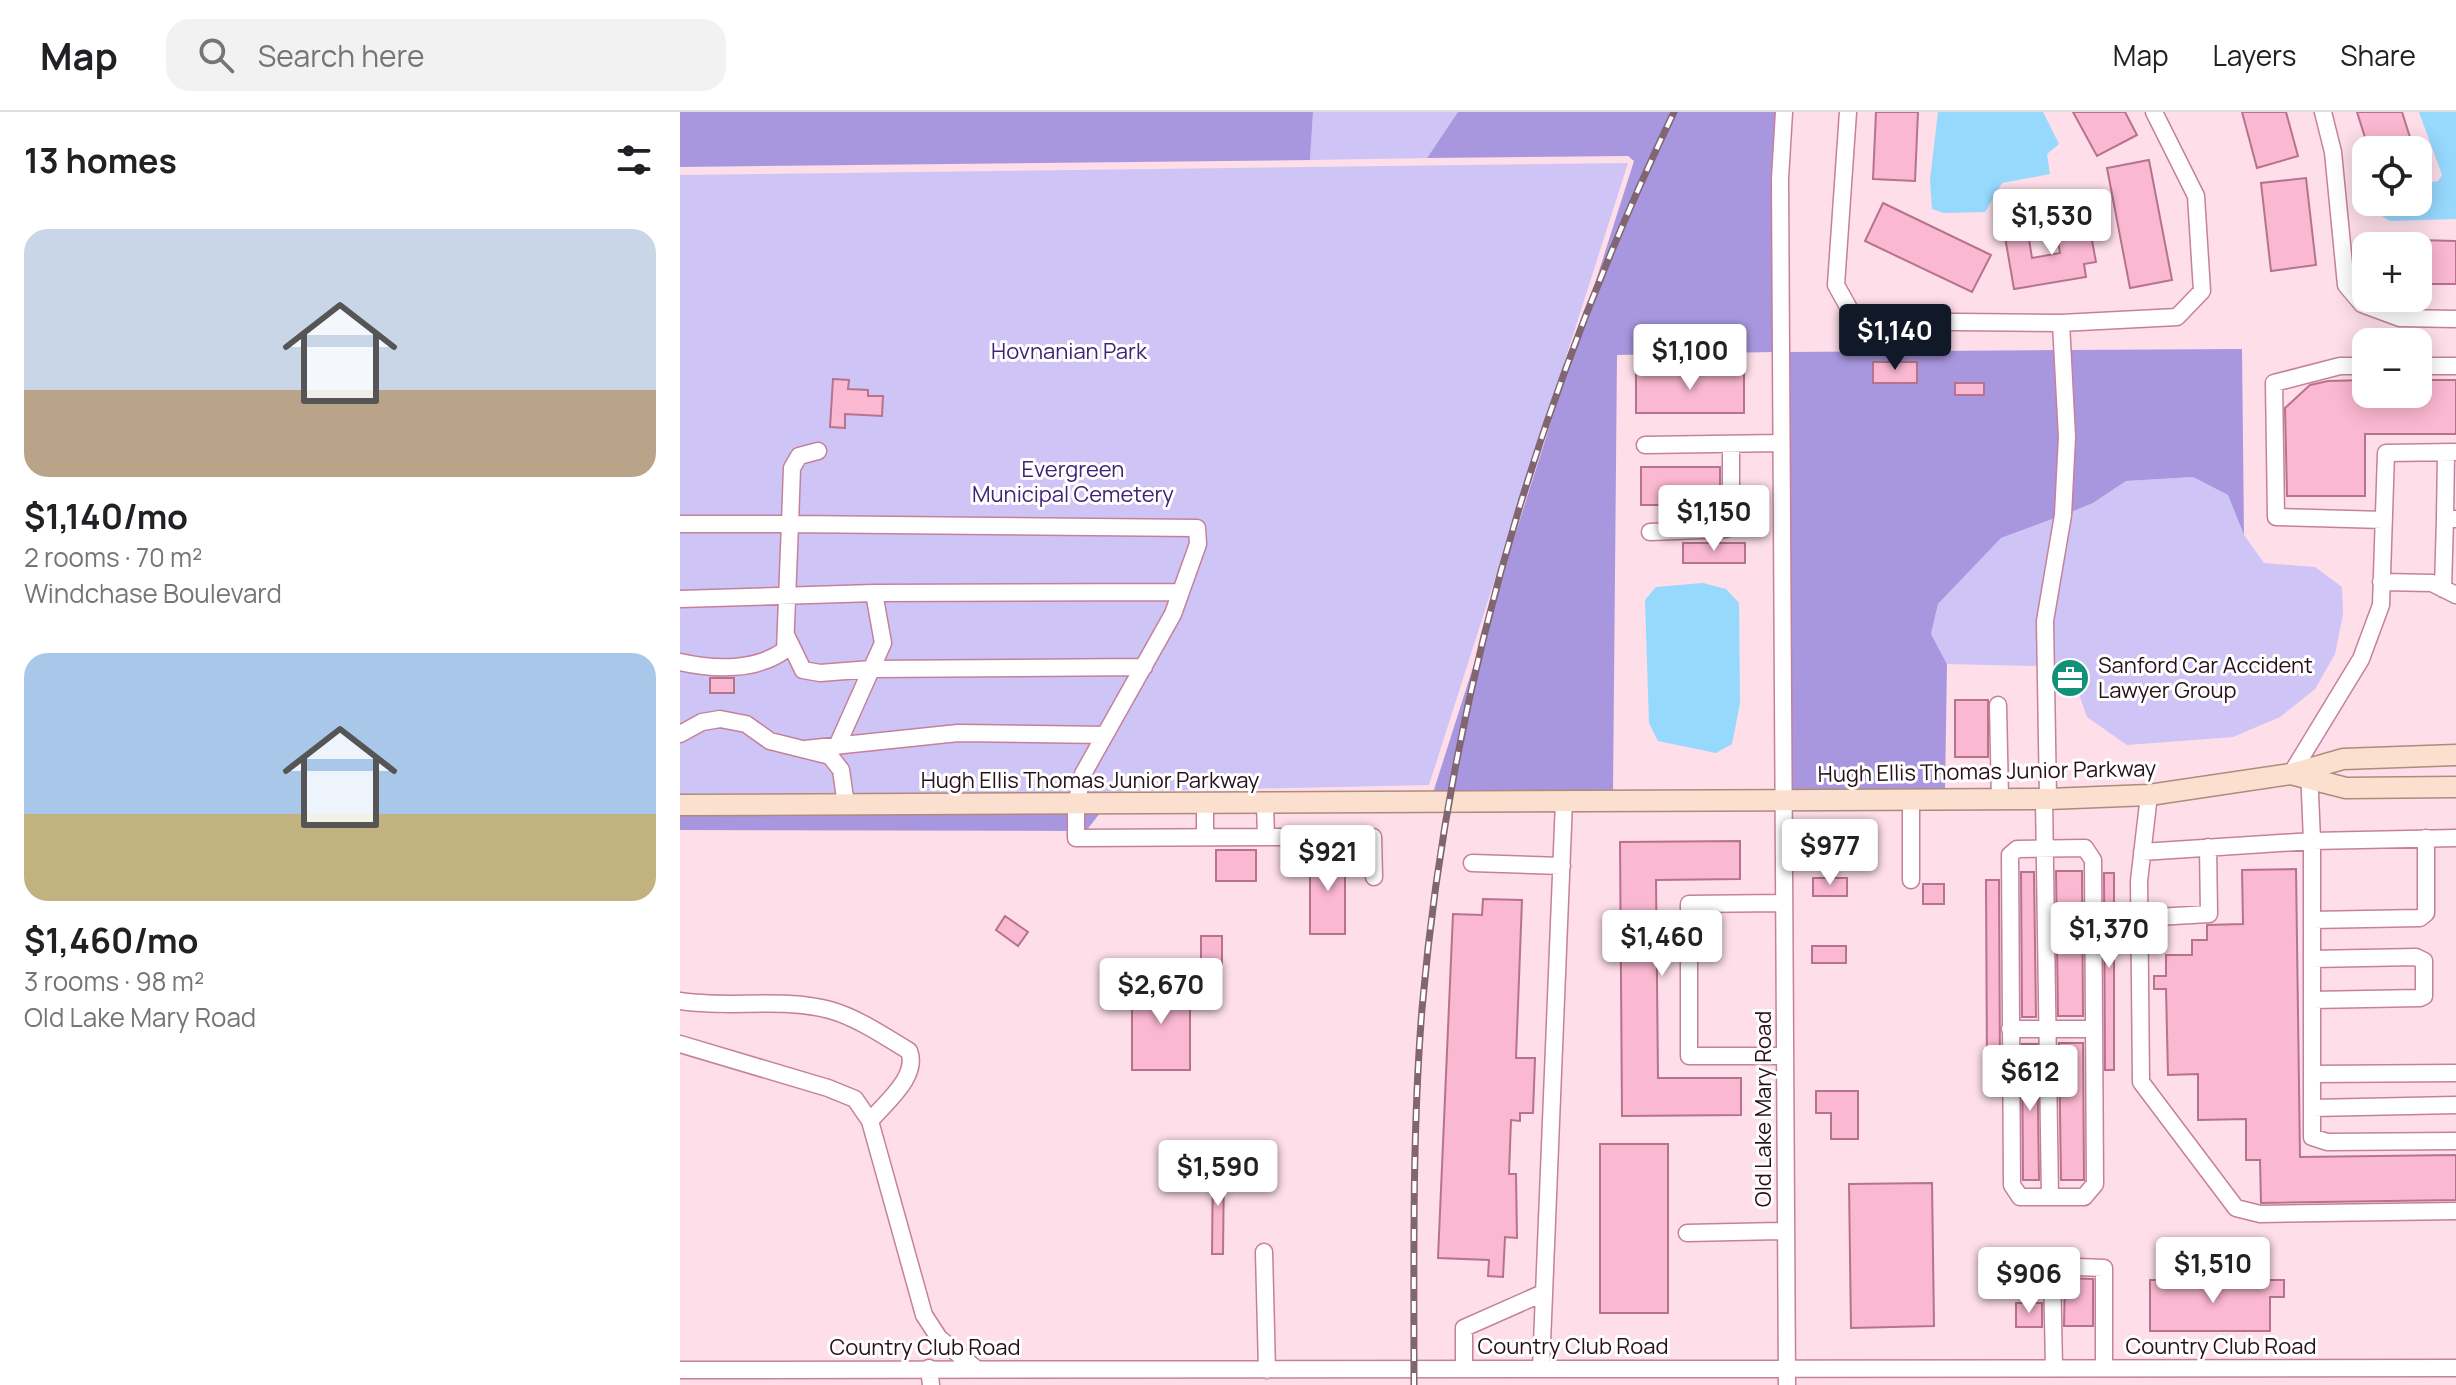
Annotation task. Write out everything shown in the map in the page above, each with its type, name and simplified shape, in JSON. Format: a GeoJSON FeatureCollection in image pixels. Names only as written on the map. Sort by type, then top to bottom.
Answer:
{"type":"FeatureCollection","features":[{"type":"Feature","properties":{"kind":"main road"},"geometry":{"type":"LineString","coordinates":[[2303,774],[2343,759],[2456,755]]}},
{"type":"Feature","properties":{"kind":"main road","name":"Hugh Ellis Thomas Junior Parkway"},"geometry":{"type":"LineString","coordinates":[[680,805],[2046,799],[2149,795],[2303,774],[2346,788],[2456,787]]}},
{"type":"Feature","properties":{"kind":"street","name":"Old Lake Mary Road"},"geometry":{"type":"LineString","coordinates":[[1784,112],[1780,179],[1781,799],[1787,1385]]}},
{"type":"Feature","properties":{"kind":"street"},"geometry":{"type":"LineString","coordinates":[[1848,112],[1836,285],[1856,321],[2061,323],[2177,317],[2202,291],[2196,196],[2154,112]]}},
{"type":"Feature","properties":{"kind":"street"},"geometry":{"type":"LineString","coordinates":[[2323,112],[2333,152],[2346,285],[2362,304],[2400,318],[2456,319]]}},
{"type":"Feature","properties":{"kind":"street"},"geometry":{"type":"LineString","coordinates":[[2050,1197],[2045,621],[2063,515],[2067,437],[2061,323]]}},
{"type":"Feature","properties":{"kind":"street"},"geometry":{"type":"LineString","coordinates":[[2352,366],[2340,366],[2274,383],[2276,517],[2384,520]]}},
{"type":"Feature","properties":{"kind":"street"},"geometry":{"type":"LineString","coordinates":[[2432,366],[2456,366]]}},
{"type":"Feature","properties":{"kind":"street"},"geometry":{"type":"LineString","coordinates":[[1645,445],[1781,443]]}},
{"type":"Feature","properties":{"kind":"street"},"geometry":{"type":"LineString","coordinates":[[1650,532],[1726,529],[1731,520],[1731,444]]}},
{"type":"Feature","properties":{"kind":"street"},"geometry":{"type":"LineString","coordinates":[[680,662],[747,667],[769,662],[785,650],[792,468],[799,456],[818,451]]}},
{"type":"Feature","properties":{"kind":"street"},"geometry":{"type":"LineString","coordinates":[[2381,582],[2432,583],[2450,592],[2451,452],[2386,453],[2381,582],[2381,605],[2361,659],[2303,774],[2312,841],[2312,1137],[2327,1142],[2456,1141]]}},
{"type":"Feature","properties":{"kind":"street"},"geometry":{"type":"LineString","coordinates":[[680,524],[1197,528],[1198,544],[1173,614],[1083,774],[1076,804],[1076,838],[1373,837],[1374,877]]}},
{"type":"Feature","properties":{"kind":"street"},"geometry":{"type":"LineString","coordinates":[[680,599],[874,593],[1181,592]]}},
{"type":"Feature","properties":{"kind":"street"},"geometry":{"type":"LineString","coordinates":[[837,746],[883,643],[874,593]]}},
{"type":"Feature","properties":{"kind":"street"},"geometry":{"type":"LineString","coordinates":[[786,635],[803,670],[820,673],[871,669],[1144,667]]}},
{"type":"Feature","properties":{"kind":"street"},"geometry":{"type":"LineString","coordinates":[[1998,705],[2000,799]]}},
{"type":"Feature","properties":{"kind":"street"},"geometry":{"type":"LineString","coordinates":[[680,734],[702,722],[720,719],[746,724],[770,741],[830,756],[841,770],[846,805]]}},
{"type":"Feature","properties":{"kind":"street"},"geometry":{"type":"LineString","coordinates":[[805,749],[958,733],[1105,735]]}},
{"type":"Feature","properties":{"kind":"street"},"geometry":{"type":"LineString","coordinates":[[2149,795],[2139,918],[2141,1082],[2236,1208],[2260,1214],[2456,1211]]}},
{"type":"Feature","properties":{"kind":"street"},"geometry":{"type":"LineString","coordinates":[[1911,799],[1911,880]]}},
{"type":"Feature","properties":{"kind":"street"},"geometry":{"type":"LineString","coordinates":[[1541,1368],[1564,801]]}},
{"type":"Feature","properties":{"kind":"street"},"geometry":{"type":"LineString","coordinates":[[1205,803],[1205,837]]}},
{"type":"Feature","properties":{"kind":"street"},"geometry":{"type":"LineString","coordinates":[[1265,803],[1266,837]]}},
{"type":"Feature","properties":{"kind":"street"},"geometry":{"type":"LineString","coordinates":[[2312,920],[2420,918],[2426,913],[2426,838]]}},
{"type":"Feature","properties":{"kind":"street"},"geometry":{"type":"LineString","coordinates":[[2142,852],[2312,841],[2456,838]]}},
{"type":"Feature","properties":{"kind":"street"},"geometry":{"type":"LineString","coordinates":[[2139,918],[2209,914],[2208,847]]}},
{"type":"Feature","properties":{"kind":"street"},"geometry":{"type":"LineString","coordinates":[[2085,848],[2093,860],[2095,1184],[2084,1197],[2020,1197],[2012,1185],[2010,1029],[2010,855],[2017,849],[2085,848]]}},
{"type":"Feature","properties":{"kind":"street"},"geometry":{"type":"LineString","coordinates":[[1472,863],[1562,866]]}},
{"type":"Feature","properties":{"kind":"street"},"geometry":{"type":"LineString","coordinates":[[1782,903],[1689,904],[1689,1056],[1785,1056]]}},
{"type":"Feature","properties":{"kind":"street"},"geometry":{"type":"LineString","coordinates":[[2312,959],[2420,957],[2424,961],[2424,990],[2420,998],[2312,1000]]}},
{"type":"Feature","properties":{"kind":"street"},"geometry":{"type":"LineString","coordinates":[[680,1001],[706,1005],[808,1006],[831,1011],[857,1021],[909,1051],[912,1060],[910,1072],[870,1121]]}},
{"type":"Feature","properties":{"kind":"street"},"geometry":{"type":"LineString","coordinates":[[2010,1029],[2094,1029]]}},
{"type":"Feature","properties":{"kind":"street"},"geometry":{"type":"LineString","coordinates":[[680,1044],[855,1099],[870,1121],[924,1315],[939,1338],[975,1368]]}},
{"type":"Feature","properties":{"kind":"street"},"geometry":{"type":"LineString","coordinates":[[2312,1074],[2456,1073]]}},
{"type":"Feature","properties":{"kind":"street"},"geometry":{"type":"LineString","coordinates":[[2312,1108],[2456,1105]]}},
{"type":"Feature","properties":{"kind":"street"},"geometry":{"type":"LineString","coordinates":[[1687,1233],[1786,1231]]}},
{"type":"Feature","properties":{"kind":"street"},"geometry":{"type":"LineString","coordinates":[[1264,1252],[1267,1370]]}},
{"type":"Feature","properties":{"kind":"street"},"geometry":{"type":"LineString","coordinates":[[2054,1368],[2052,1266],[2104,1268],[2104,1367]]}},
{"type":"Feature","properties":{"kind":"street"},"geometry":{"type":"LineString","coordinates":[[1464,1369],[1464,1328],[1543,1293]]}},
{"type":"Feature","properties":{"kind":"street","name":"Country Club Road"},"geometry":{"type":"LineString","coordinates":[[685,1370],[930,1377],[975,1368],[1070,1378],[1139,1378],[1232,1377],[1267,1370],[1787,1366],[2456,1368]]}},
{"type":"Feature","properties":{"kind":"street"},"geometry":{"type":"LineString","coordinates":[[2305,1385],[2314,1368]]}},
{"type":"Feature","properties":{"kind":"green space"},"geometry":{"type":"Polygon","coordinates":[[[1313,112],[1458,112],[1427,158],[1310,160],[1313,112]]]}},
{"type":"Feature","properties":{"kind":"green space","name":"Evergreen Municipal Cemetery"},"geometry":{"type":"Polygon","coordinates":[[[1628,163],[1429,785],[680,801],[680,175],[1628,163]]]}},
{"type":"Feature","properties":{"kind":"green space"},"geometry":{"type":"Polygon","coordinates":[[[2193,477],[2228,495],[2244,535],[2264,563],[2315,567],[2342,587],[2343,614],[2335,654],[2315,689],[2280,717],[2233,737],[2127,745],[2087,717],[2069,666],[2053,666],[2052,622],[2071,512],[2093,503],[2126,481],[2193,477]]]}},
{"type":"Feature","properties":{"kind":"green space"},"geometry":{"type":"Polygon","coordinates":[[[2055,518],[2037,620],[2038,666],[1947,664],[1931,634],[1938,604],[2001,538],[2055,518]]]}},
{"type":"Feature","properties":{"kind":"shaded area"},"geometry":{"type":"Polygon","coordinates":[[[680,112],[1313,112],[1310,160],[680,167],[680,112]]]}},
{"type":"Feature","properties":{"kind":"shaded area"},"geometry":{"type":"Polygon","coordinates":[[[1458,112],[1776,112],[1773,352],[1617,355],[1613,792],[1433,793],[1634,161],[1628,156],[1427,158],[1458,112]]]}},
{"type":"Feature","properties":{"kind":"shaded area"},"geometry":{"type":"Polygon","coordinates":[[[2242,349],[2244,535],[2228,495],[2193,477],[2126,481],[2093,503],[2071,512],[2070,350],[2242,349]]]}},
{"type":"Feature","properties":{"kind":"shaded area"},"geometry":{"type":"Polygon","coordinates":[[[2055,350],[2059,437],[2055,518],[2001,538],[1938,604],[1931,634],[1947,664],[1945,790],[1788,790],[1788,352],[2055,350]]]}},
{"type":"Feature","properties":{"kind":"shaded area"},"geometry":{"type":"Polygon","coordinates":[[[1100,813],[1086,831],[680,830],[680,814],[1100,813]]]}},
{"type":"Feature","properties":{"kind":"water"},"geometry":{"type":"Polygon","coordinates":[[[1938,112],[2043,112],[2059,144],[2047,154],[2050,174],[2002,183],[1985,212],[1944,213],[1932,209],[1930,180],[1938,112]]]}},
{"type":"Feature","properties":{"kind":"water"},"geometry":{"type":"Polygon","coordinates":[[[2419,112],[2456,112],[2456,219],[2390,221],[2383,216],[2432,216],[2432,182],[2438,181],[2442,175],[2432,148],[2432,136],[2428,136],[2419,112]]]}},
{"type":"Feature","properties":{"kind":"water"},"geometry":{"type":"Polygon","coordinates":[[[1703,583],[1726,589],[1739,603],[1740,703],[1732,744],[1716,753],[1658,741],[1649,723],[1645,600],[1656,587],[1703,583]]]}},
{"type":"Feature","properties":{"kind":"building"},"geometry":{"type":"Polygon","coordinates":[[[1876,112],[1918,112],[1915,181],[1873,179],[1876,112]]]}},
{"type":"Feature","properties":{"kind":"building"},"geometry":{"type":"Polygon","coordinates":[[[2073,112],[2125,112],[2137,135],[2097,156],[2073,112]]]}},
{"type":"Feature","properties":{"kind":"building"},"geometry":{"type":"Polygon","coordinates":[[[2242,112],[2286,112],[2298,156],[2257,168],[2242,112]]]}},
{"type":"Feature","properties":{"kind":"building"},"geometry":{"type":"Polygon","coordinates":[[[2357,112],[2402,112],[2410,136],[2365,136],[2357,112]]]}},
{"type":"Feature","properties":{"kind":"building"},"geometry":{"type":"Polygon","coordinates":[[[2149,160],[2172,280],[2130,288],[2107,168],[2149,160]]]}},
{"type":"Feature","properties":{"kind":"building"},"geometry":{"type":"Polygon","coordinates":[[[2306,178],[2316,265],[2271,271],[2261,183],[2306,178]]]}},
{"type":"Feature","properties":{"kind":"building"},"geometry":{"type":"Polygon","coordinates":[[[1883,203],[1991,255],[1972,292],[1865,241],[1883,203]]]}},
{"type":"Feature","properties":{"kind":"building"},"geometry":{"type":"Polygon","coordinates":[[[2088,219],[2096,262],[2084,264],[2086,277],[2014,289],[2005,237],[2028,233],[2032,258],[2060,253],[2055,224],[2088,219]]]}},
{"type":"Feature","properties":{"kind":"building"},"geometry":{"type":"Polygon","coordinates":[[[2432,240],[2456,241],[2456,284],[2432,284],[2432,240]]]}},
{"type":"Feature","properties":{"kind":"building"},"geometry":{"type":"Polygon","coordinates":[[[1873,362],[1917,362],[1917,383],[1873,383],[1873,362]]]}},
{"type":"Feature","properties":{"kind":"building"},"geometry":{"type":"Polygon","coordinates":[[[1636,370],[1744,370],[1744,413],[1636,413],[1636,370]]]}},
{"type":"Feature","properties":{"kind":"building"},"geometry":{"type":"Polygon","coordinates":[[[833,379],[849,380],[848,389],[868,390],[868,396],[883,396],[882,416],[845,414],[845,428],[830,427],[833,379]]]}},
{"type":"Feature","properties":{"kind":"building"},"geometry":{"type":"Polygon","coordinates":[[[2352,380],[2352,408],[2432,408],[2432,380],[2456,380],[2456,434],[2365,434],[2365,496],[2287,496],[2285,408],[2310,385],[2352,380]]]}},
{"type":"Feature","properties":{"kind":"building"},"geometry":{"type":"Polygon","coordinates":[[[1955,383],[1984,383],[1984,395],[1955,395],[1955,383]]]}},
{"type":"Feature","properties":{"kind":"building"},"geometry":{"type":"Polygon","coordinates":[[[1641,467],[1720,467],[1720,505],[1641,505],[1641,467]]]}},
{"type":"Feature","properties":{"kind":"building"},"geometry":{"type":"Polygon","coordinates":[[[1683,543],[1745,543],[1745,563],[1683,563],[1683,543]]]}},
{"type":"Feature","properties":{"kind":"building"},"geometry":{"type":"Polygon","coordinates":[[[710,678],[734,678],[734,693],[710,693],[710,678]]]}},
{"type":"Feature","properties":{"kind":"building"},"geometry":{"type":"Polygon","coordinates":[[[1955,700],[1988,700],[1988,757],[1955,757],[1955,700]]]}},
{"type":"Feature","properties":{"kind":"building"},"geometry":{"type":"Polygon","coordinates":[[[1740,841],[1740,879],[1656,880],[1658,1078],[1741,1078],[1741,1115],[1622,1116],[1620,842],[1740,841]]]}},
{"type":"Feature","properties":{"kind":"building"},"geometry":{"type":"Polygon","coordinates":[[[1216,850],[1256,850],[1256,881],[1216,881],[1216,850]]]}},
{"type":"Feature","properties":{"kind":"building"},"geometry":{"type":"Polygon","coordinates":[[[1310,852],[1345,852],[1345,934],[1310,934],[1310,852]]]}},
{"type":"Feature","properties":{"kind":"building"},"geometry":{"type":"Polygon","coordinates":[[[2296,869],[2300,1157],[2456,1155],[2456,1200],[2261,1203],[2260,1160],[2246,1160],[2246,1119],[2198,1120],[2198,1074],[2168,1075],[2166,989],[2154,989],[2154,976],[2166,976],[2166,955],[2192,955],[2192,940],[2207,940],[2207,925],[2243,924],[2242,870],[2296,869]]]}},
{"type":"Feature","properties":{"kind":"building"},"geometry":{"type":"Polygon","coordinates":[[[2056,871],[2082,871],[2083,1016],[2058,1016],[2056,871]]]}},
{"type":"Feature","properties":{"kind":"building"},"geometry":{"type":"Polygon","coordinates":[[[2021,872],[2034,872],[2036,1017],[2022,1017],[2021,872]]]}},
{"type":"Feature","properties":{"kind":"building"},"geometry":{"type":"Polygon","coordinates":[[[2104,873],[2114,873],[2114,1070],[2105,1070],[2104,873]]]}},
{"type":"Feature","properties":{"kind":"building"},"geometry":{"type":"Polygon","coordinates":[[[1813,878],[1847,878],[1847,896],[1813,896],[1813,878]]]}},
{"type":"Feature","properties":{"kind":"building"},"geometry":{"type":"Polygon","coordinates":[[[1986,880],[1999,880],[2000,1071],[1987,1071],[1986,880]]]}},
{"type":"Feature","properties":{"kind":"building"},"geometry":{"type":"Polygon","coordinates":[[[1923,884],[1944,884],[1944,904],[1923,904],[1923,884]]]}},
{"type":"Feature","properties":{"kind":"building"},"geometry":{"type":"Polygon","coordinates":[[[1483,899],[1522,900],[1516,1058],[1535,1058],[1533,1113],[1520,1113],[1520,1121],[1511,1120],[1509,1174],[1516,1174],[1517,1238],[1505,1237],[1503,1277],[1488,1276],[1489,1260],[1438,1258],[1453,914],[1482,915],[1483,899]]]}},
{"type":"Feature","properties":{"kind":"building"},"geometry":{"type":"Polygon","coordinates":[[[1005,916],[1028,932],[1018,946],[996,930],[1005,916]]]}},
{"type":"Feature","properties":{"kind":"building"},"geometry":{"type":"Polygon","coordinates":[[[1201,936],[1222,936],[1222,964],[1201,964],[1201,936]]]}},
{"type":"Feature","properties":{"kind":"building"},"geometry":{"type":"Polygon","coordinates":[[[1812,946],[1846,946],[1846,963],[1812,963],[1812,946]]]}},
{"type":"Feature","properties":{"kind":"building"},"geometry":{"type":"Polygon","coordinates":[[[1190,982],[1190,1070],[1132,1070],[1132,983],[1190,982]]]}},
{"type":"Feature","properties":{"kind":"building"},"geometry":{"type":"Polygon","coordinates":[[[2059,1043],[2083,1043],[2084,1180],[2061,1180],[2059,1043]]]}},
{"type":"Feature","properties":{"kind":"building"},"geometry":{"type":"Polygon","coordinates":[[[2022,1044],[2037,1044],[2039,1180],[2023,1180],[2022,1044]]]}},
{"type":"Feature","properties":{"kind":"building"},"geometry":{"type":"Polygon","coordinates":[[[1816,1091],[1858,1091],[1858,1139],[1831,1139],[1831,1113],[1816,1113],[1816,1091]]]}},
{"type":"Feature","properties":{"kind":"building"},"geometry":{"type":"Polygon","coordinates":[[[1600,1144],[1668,1144],[1668,1313],[1600,1313],[1600,1144]]]}},
{"type":"Feature","properties":{"kind":"building"},"geometry":{"type":"Polygon","coordinates":[[[1213,1163],[1224,1163],[1223,1254],[1212,1254],[1213,1163]]]}},
{"type":"Feature","properties":{"kind":"building"},"geometry":{"type":"Polygon","coordinates":[[[1932,1183],[1934,1326],[1851,1328],[1849,1184],[1932,1183]]]}},
{"type":"Feature","properties":{"kind":"building"},"geometry":{"type":"Polygon","coordinates":[[[2065,1278],[2093,1279],[2093,1326],[2064,1326],[2065,1278]]]}},
{"type":"Feature","properties":{"kind":"building"},"geometry":{"type":"Polygon","coordinates":[[[2150,1280],[2284,1280],[2284,1297],[2270,1297],[2270,1331],[2150,1331],[2150,1280]]]}},
{"type":"Feature","properties":{"kind":"building"},"geometry":{"type":"Polygon","coordinates":[[[2016,1303],[2042,1303],[2042,1327],[2016,1327],[2016,1303]]]}},
{"type":"Feature","properties":{"kind":"railway"},"geometry":{"type":"LineString","coordinates":[[1414,1385],[1414,1197],[1422,1009],[1435,892],[1454,776],[1478,662],[1507,549],[1542,438],[1581,328],[1625,219],[1674,112]]}},
{"type":"Feature","properties":{"kind":"place","name":"Sanford Car Accident Lawyer Group"},"geometry":{"type":"Point","coordinates":[2070,678]}},
{"type":"Feature","properties":{"kind":"park label","name":"Hovnanian Park"},"geometry":{"type":"Point","coordinates":[1069,351]}}]}
